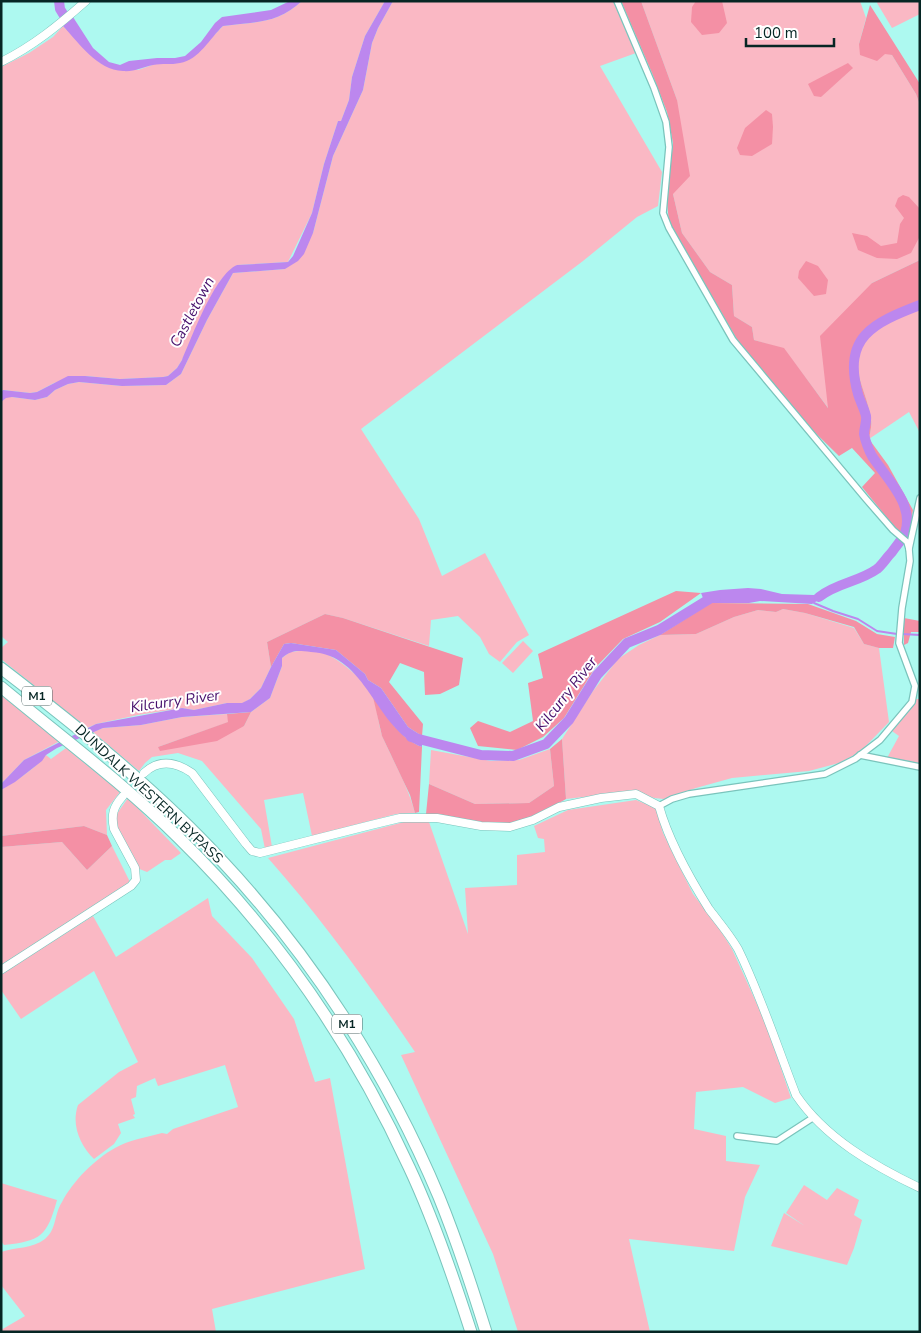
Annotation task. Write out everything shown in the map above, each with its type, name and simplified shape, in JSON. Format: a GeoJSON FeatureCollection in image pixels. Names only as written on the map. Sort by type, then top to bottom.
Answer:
{"type":"FeatureCollection","features":[{"type":"Feature","properties":{"kind":"highway","name":"DUNDALK WESTERN BYPASS"},"geometry":{"type":"LineString","coordinates":[[1,668],[91,738],[170,809],[222,860],[249,890],[287,938],[332,1001],[385,1087],[431,1180],[457,1246],[486,1332]]}},
{"type":"Feature","properties":{"kind":"highway","name":"DUNDALK WESTERN BYPASS"},"geometry":{"type":"LineString","coordinates":[[1,687],[122,785],[180,839],[252,917],[306,987],[351,1057],[402,1153],[430,1216],[471,1332]]}},
{"type":"Feature","properties":{"kind":"street"},"geometry":{"type":"LineString","coordinates":[[1,62],[28,48],[54,29],[86,1]]}},
{"type":"Feature","properties":{"kind":"street"},"geometry":{"type":"LineString","coordinates":[[617,1],[654,88],[666,122],[669,147],[663,213],[669,228],[733,340],[787,406],[908,545]]}},
{"type":"Feature","properties":{"kind":"street"},"geometry":{"type":"LineString","coordinates":[[660,806],[672,799],[689,794],[825,774],[860,755],[880,740],[912,702],[915,686],[899,643],[910,561],[908,545],[920,498]]}},
{"type":"Feature","properties":{"kind":"street"},"geometry":{"type":"LineString","coordinates":[[860,755],[920,767]]}},
{"type":"Feature","properties":{"kind":"street"},"geometry":{"type":"LineString","coordinates":[[144,773],[150,767],[165,763],[183,767],[192,773],[252,851],[260,853],[400,818],[437,818],[481,826],[510,827],[533,820],[559,807],[601,798],[636,794],[660,806]]}},
{"type":"Feature","properties":{"kind":"street"},"geometry":{"type":"LineString","coordinates":[[1,970],[131,886],[136,880],[135,868],[113,824],[114,808],[123,796]]}},
{"type":"Feature","properties":{"kind":"street"},"geometry":{"type":"LineString","coordinates":[[660,806],[664,824],[676,851],[710,910],[737,948],[762,1005],[796,1095],[803,1106],[843,1143],[887,1172],[920,1188]]}},
{"type":"Feature","properties":{"kind":"street"},"geometry":{"type":"LineString","coordinates":[[737,1136],[777,1141],[814,1117]]}},
{"type":"Feature","properties":{"kind":"shaded area"},"geometry":{"type":"Polygon","coordinates":[[[290,1],[302,1],[284,14],[265,21],[223,26],[199,53],[187,61],[177,64],[153,65],[131,71],[114,69],[97,61],[63,26],[73,17],[93,48],[109,62],[120,65],[129,61],[185,56],[201,42],[215,23],[222,17],[271,10],[290,1]]]}},
{"type":"Feature","properties":{"kind":"shaded area"},"geometry":{"type":"Polygon","coordinates":[[[302,1],[385,1],[365,36],[352,77],[349,100],[341,121],[338,121],[324,164],[312,213],[288,262],[237,265],[221,280],[211,297],[182,360],[177,368],[168,376],[120,379],[85,376],[54,383],[37,392],[3,390],[1,392],[1,67],[29,53],[53,37],[63,26],[100,63],[138,70],[155,64],[172,64],[192,58],[223,26],[265,21],[284,14],[302,1]]]}},
{"type":"Feature","properties":{"kind":"shaded area"},"geometry":{"type":"Polygon","coordinates":[[[385,1],[393,1],[372,43],[363,90],[333,156],[313,233],[304,254],[298,261],[285,269],[233,273],[207,320],[181,374],[166,385],[122,386],[79,382],[68,384],[55,390],[47,397],[35,400],[12,397],[6,398],[1,402],[1,392],[3,390],[37,392],[68,376],[120,379],[168,376],[177,368],[182,360],[205,307],[221,280],[229,271],[237,265],[288,262],[293,256],[312,213],[324,164],[338,121],[341,121],[349,100],[352,77],[365,36],[385,1]]]}},
{"type":"Feature","properties":{"kind":"shaded area"},"geometry":{"type":"Polygon","coordinates":[[[393,1],[613,1],[636,53],[600,66],[662,172],[658,206],[637,217],[583,261],[361,429],[419,519],[442,576],[485,553],[529,635],[517,642],[500,662],[489,654],[480,637],[458,616],[431,620],[429,646],[325,614],[267,642],[271,667],[261,688],[243,703],[227,703],[194,710],[182,708],[138,715],[96,724],[87,728],[1,659],[1,648],[8,642],[1,636],[1,402],[6,397],[35,400],[47,397],[55,390],[68,384],[79,382],[122,386],[166,385],[181,374],[207,320],[233,273],[285,269],[313,233],[333,156],[363,90],[372,43],[393,1]]]}},
{"type":"Feature","properties":{"kind":"shaded area"},"geometry":{"type":"Polygon","coordinates":[[[621,1],[641,1],[677,100],[690,176],[673,194],[682,233],[710,272],[732,285],[734,316],[752,327],[754,340],[784,348],[828,408],[820,336],[872,283],[920,260],[920,309],[878,329],[861,345],[857,355],[858,374],[871,420],[869,439],[888,465],[913,510],[908,540],[897,530],[862,487],[875,473],[852,448],[839,456],[797,415],[738,341],[669,222],[667,203],[673,143],[667,112],[621,1]]]}},
{"type":"Feature","properties":{"kind":"shaded area"},"geometry":{"type":"Polygon","coordinates":[[[641,1],[860,1],[866,18],[859,44],[892,55],[916,94],[920,105],[920,260],[872,283],[829,409],[784,349],[754,340],[752,327],[734,316],[732,285],[710,272],[682,233],[673,194],[677,100],[641,1]]]}},
{"type":"Feature","properties":{"kind":"shaded area"},"geometry":{"type":"Polygon","coordinates":[[[696,1],[722,1],[727,23],[719,33],[702,35],[691,22],[692,7],[696,1]]]}},
{"type":"Feature","properties":{"kind":"shaded area"},"geometry":{"type":"Polygon","coordinates":[[[878,1],[920,1],[920,14],[892,28],[877,3],[878,1]]]}},
{"type":"Feature","properties":{"kind":"shaded area"},"geometry":{"type":"Polygon","coordinates":[[[870,5],[920,84],[920,105],[916,94],[892,55],[885,54],[877,61],[860,55],[859,44],[870,5]]]}},
{"type":"Feature","properties":{"kind":"shaded area"},"geometry":{"type":"Polygon","coordinates":[[[848,63],[853,68],[821,97],[814,96],[808,84],[848,63]]]}},
{"type":"Feature","properties":{"kind":"shaded area"},"geometry":{"type":"Polygon","coordinates":[[[766,110],[772,114],[772,144],[752,156],[740,155],[737,148],[745,128],[766,110]]]}},
{"type":"Feature","properties":{"kind":"shaded area"},"geometry":{"type":"Polygon","coordinates":[[[903,195],[909,197],[920,209],[920,236],[911,253],[897,259],[877,258],[858,250],[852,233],[867,236],[881,246],[897,243],[900,224],[904,218],[895,206],[898,198],[903,195]]]}},
{"type":"Feature","properties":{"kind":"shaded area"},"geometry":{"type":"Polygon","coordinates":[[[806,261],[818,266],[828,280],[826,294],[814,296],[798,278],[799,271],[806,261]]]}},
{"type":"Feature","properties":{"kind":"shaded area"},"geometry":{"type":"Polygon","coordinates":[[[920,309],[920,433],[909,412],[869,439],[871,420],[858,374],[857,355],[861,345],[878,329],[920,309]]]}},
{"type":"Feature","properties":{"kind":"shaded area"},"geometry":{"type":"Polygon","coordinates":[[[829,587],[831,592],[812,604],[760,601],[749,603],[705,603],[701,593],[748,588],[782,594],[814,595],[829,587]]]}},
{"type":"Feature","properties":{"kind":"shaded area"},"geometry":{"type":"Polygon","coordinates":[[[676,591],[701,593],[660,622],[623,639],[595,668],[564,718],[543,737],[517,750],[478,746],[470,728],[478,721],[510,732],[533,721],[528,683],[543,678],[538,654],[676,591]]]}},
{"type":"Feature","properties":{"kind":"shaded area"},"geometry":{"type":"Polygon","coordinates":[[[711,603],[808,604],[856,621],[877,634],[895,637],[893,648],[879,648],[864,644],[854,627],[805,613],[783,609],[776,612],[758,610],[734,617],[696,634],[660,635],[711,603]]]}},
{"type":"Feature","properties":{"kind":"shaded area"},"geometry":{"type":"Polygon","coordinates":[[[783,609],[805,613],[854,628],[864,644],[879,648],[889,722],[860,752],[839,763],[809,771],[732,778],[664,799],[654,798],[635,791],[566,799],[562,739],[593,691],[618,659],[639,645],[660,635],[696,634],[734,617],[758,610],[776,612],[783,609]]]}},
{"type":"Feature","properties":{"kind":"shaded area"},"geometry":{"type":"Polygon","coordinates":[[[325,614],[343,618],[463,658],[459,685],[440,694],[425,695],[424,672],[400,663],[389,682],[423,724],[422,736],[408,727],[381,688],[368,680],[365,674],[336,650],[291,643],[284,644],[271,667],[267,642],[325,614]]]}},
{"type":"Feature","properties":{"kind":"shaded area"},"geometry":{"type":"Polygon","coordinates":[[[904,618],[920,621],[920,632],[911,632],[908,643],[904,645],[904,618]]]}},
{"type":"Feature","properties":{"kind":"shaded area"},"geometry":{"type":"Polygon","coordinates":[[[523,641],[533,651],[513,673],[502,663],[523,641]]]}},
{"type":"Feature","properties":{"kind":"shaded area"},"geometry":{"type":"Polygon","coordinates":[[[291,643],[336,650],[365,674],[368,680],[381,688],[408,727],[422,736],[422,747],[406,738],[393,725],[358,678],[345,665],[330,656],[296,651],[282,658],[282,666],[270,698],[251,712],[182,717],[141,725],[103,728],[57,748],[15,782],[1,790],[1,784],[24,760],[96,724],[182,708],[194,710],[227,703],[242,703],[250,699],[261,688],[284,644],[291,643]]]}},
{"type":"Feature","properties":{"kind":"shaded area"},"geometry":{"type":"Polygon","coordinates":[[[314,651],[328,655],[343,664],[364,684],[373,697],[383,738],[405,784],[415,813],[396,814],[312,836],[303,793],[264,800],[272,847],[265,849],[261,829],[202,761],[178,753],[152,757],[139,771],[93,732],[103,728],[141,725],[182,717],[227,714],[229,722],[158,747],[244,726],[251,712],[270,698],[282,666],[282,658],[290,652],[314,651]]]}},
{"type":"Feature","properties":{"kind":"shaded area"},"geometry":{"type":"Polygon","coordinates":[[[1,695],[60,741],[24,760],[1,784],[1,695]]]}},
{"type":"Feature","properties":{"kind":"shaded area"},"geometry":{"type":"Polygon","coordinates":[[[373,697],[400,732],[422,747],[419,812],[415,813],[410,795],[382,736],[373,697]]]}},
{"type":"Feature","properties":{"kind":"shaded area"},"geometry":{"type":"Polygon","coordinates":[[[916,699],[920,699],[920,764],[887,758],[899,736],[892,731],[914,705],[916,699]]]}},
{"type":"Feature","properties":{"kind":"shaded area"},"geometry":{"type":"Polygon","coordinates":[[[251,712],[244,726],[217,741],[160,751],[158,747],[228,722],[227,714],[251,712]]]}},
{"type":"Feature","properties":{"kind":"shaded area"},"geometry":{"type":"Polygon","coordinates":[[[562,739],[566,799],[537,815],[516,822],[491,823],[426,814],[429,784],[475,804],[529,803],[554,786],[550,749],[562,739]]]}},
{"type":"Feature","properties":{"kind":"shaded area"},"geometry":{"type":"Polygon","coordinates":[[[66,748],[120,792],[106,810],[107,835],[84,826],[1,836],[1,790],[31,769],[46,755],[51,759],[66,748]]]}},
{"type":"Feature","properties":{"kind":"shaded area"},"geometry":{"type":"Polygon","coordinates":[[[550,749],[554,786],[529,803],[475,804],[429,784],[431,750],[491,761],[519,760],[550,749]]]}},
{"type":"Feature","properties":{"kind":"shaded area"},"geometry":{"type":"Polygon","coordinates":[[[128,798],[181,853],[171,860],[165,860],[147,872],[137,868],[117,828],[116,815],[128,798]]]}},
{"type":"Feature","properties":{"kind":"shaded area"},"geometry":{"type":"Polygon","coordinates":[[[636,800],[656,808],[663,833],[693,894],[719,928],[732,949],[766,1024],[791,1098],[775,1103],[743,1087],[696,1092],[694,1129],[726,1136],[726,1161],[760,1165],[745,1197],[734,1251],[629,1239],[650,1332],[518,1332],[493,1254],[401,1055],[415,1052],[344,952],[268,858],[404,822],[429,822],[468,934],[465,888],[517,885],[517,855],[545,852],[544,839],[538,838],[534,826],[568,810],[636,800]]]}},
{"type":"Feature","properties":{"kind":"shaded area"},"geometry":{"type":"Polygon","coordinates":[[[84,826],[107,835],[112,846],[87,870],[62,842],[1,847],[1,836],[84,826]]]}},
{"type":"Feature","properties":{"kind":"shaded area"},"geometry":{"type":"Polygon","coordinates":[[[62,842],[87,870],[112,846],[130,882],[1,966],[1,847],[62,842]]]}},
{"type":"Feature","properties":{"kind":"shaded area"},"geometry":{"type":"Polygon","coordinates":[[[208,898],[212,916],[252,958],[294,1019],[315,1082],[330,1078],[365,1269],[212,1309],[216,1332],[1,1332],[1,1330],[25,1316],[1,1285],[1,1252],[29,1246],[45,1239],[52,1231],[59,1207],[67,1194],[92,1164],[115,1148],[126,1143],[162,1133],[167,1134],[173,1129],[238,1107],[225,1065],[158,1086],[155,1078],[137,1086],[136,1097],[131,1099],[135,1118],[118,1124],[121,1133],[114,1144],[94,1159],[78,1134],[76,1112],[78,1105],[119,1072],[138,1062],[94,971],[21,1019],[1,990],[1,974],[93,916],[116,957],[208,898]]]}},
{"type":"Feature","properties":{"kind":"shaded area"},"geometry":{"type":"Polygon","coordinates":[[[1,1183],[57,1200],[50,1222],[41,1234],[26,1241],[4,1245],[1,1241],[1,1183]]]}},
{"type":"Feature","properties":{"kind":"shaded area"},"geometry":{"type":"Polygon","coordinates":[[[804,1185],[827,1200],[837,1188],[859,1200],[854,1215],[862,1220],[847,1265],[771,1246],[784,1213],[805,1226],[786,1213],[804,1185]]]}},
{"type":"Feature","properties":{"kind":"waterway","name":"Castletown"},"geometry":{"type":"LineString","coordinates":[[59,1],[60,9],[71,27]]}},
{"type":"Feature","properties":{"kind":"waterway"},"geometry":{"type":"LineString","coordinates":[[819,597],[877,569],[901,541],[905,533],[907,522],[903,502],[872,456],[865,439],[866,416],[858,394],[854,375],[854,359],[858,346],[865,335],[888,318],[920,305]]}},
{"type":"Feature","properties":{"kind":"waterway","name":"Kilcurry River"},"geometry":{"type":"LineString","coordinates":[[411,737],[481,755],[513,756],[546,744],[569,720],[597,675],[627,643],[659,630],[711,598],[716,598]]}},
{"type":"Feature","properties":{"kind":"waterway","name":"Kilcurry River"},"geometry":{"type":"LineString","coordinates":[[814,603],[858,619],[877,631],[897,634]]}},
{"type":"Feature","properties":{"kind":"waterway","name":"Kilcurry River"},"geometry":{"type":"LineString","coordinates":[[902,634],[920,635]]}}]}
